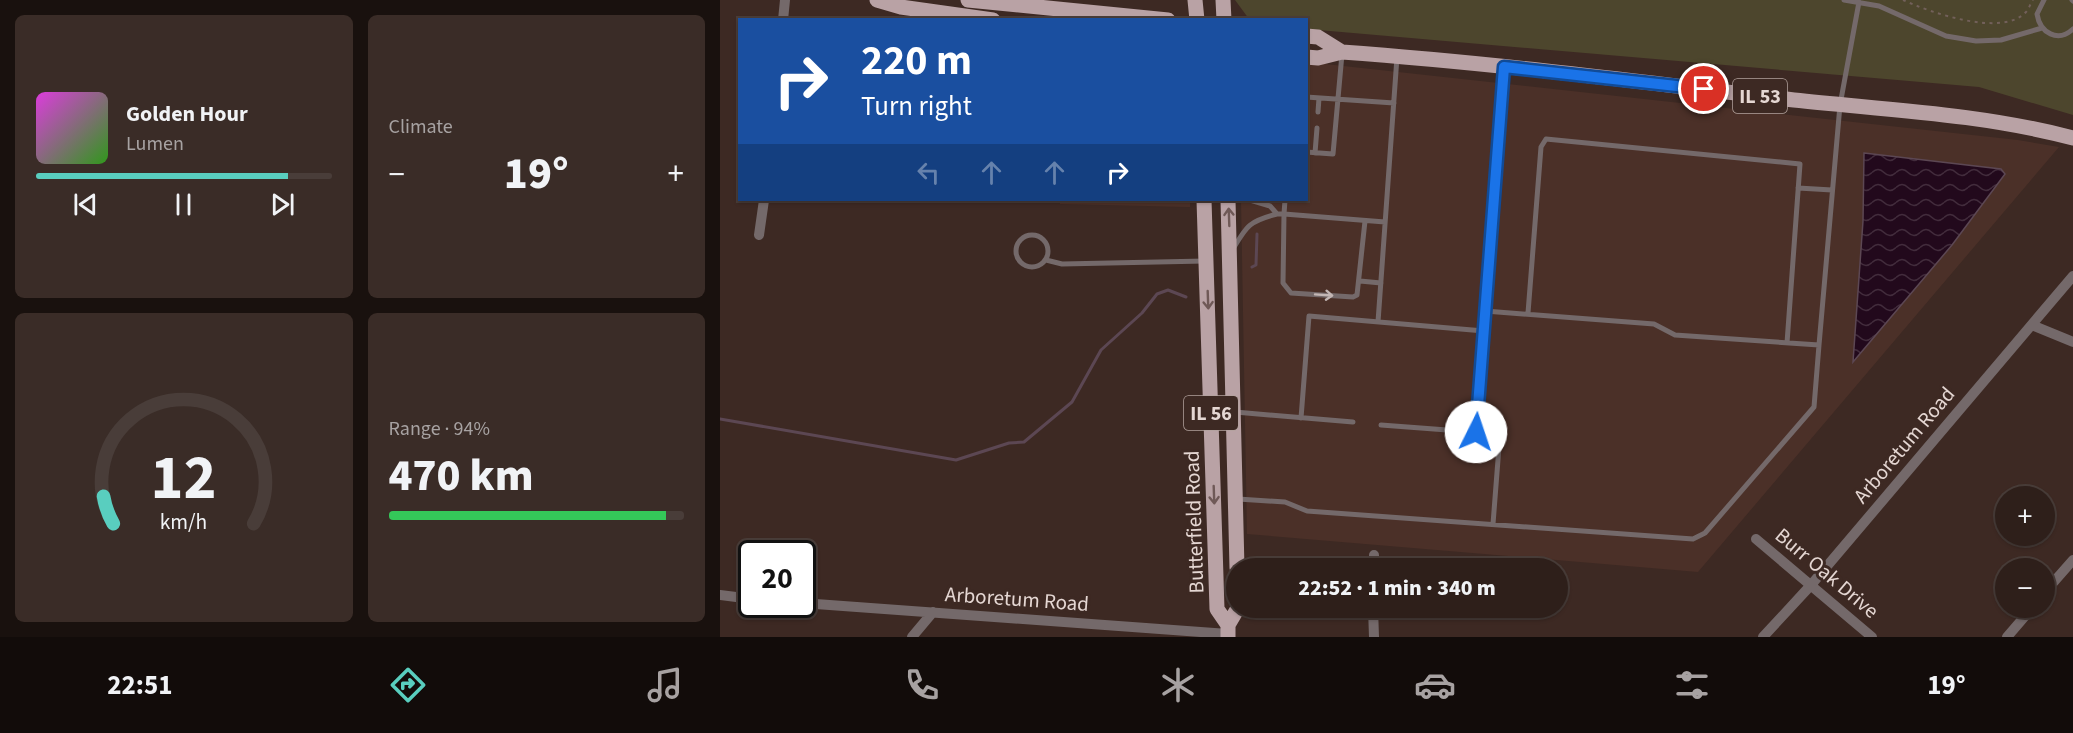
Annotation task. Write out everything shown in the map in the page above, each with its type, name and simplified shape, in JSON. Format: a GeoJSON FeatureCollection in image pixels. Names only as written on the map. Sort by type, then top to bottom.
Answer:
{"type":"FeatureCollection","features":[{"type":"Feature","properties":{"kind":"main road"},"geometry":{"type":"LineString","coordinates":[[878,0],[886,0],[900,7],[979,18]]}},
{"type":"Feature","properties":{"kind":"main road"},"geometry":{"type":"LineString","coordinates":[[968,0],[1148,18]]}},
{"type":"Feature","properties":{"kind":"main road"},"geometry":{"type":"LineString","coordinates":[[1195,0],[1197,18]]}},
{"type":"Feature","properties":{"kind":"main road"},"geometry":{"type":"LineString","coordinates":[[1223,0],[1224,18]]}},
{"type":"Feature","properties":{"kind":"main road","name":"IL 53"},"geometry":{"type":"LineString","coordinates":[[1308,36],[1318,37],[1342,52]]}},
{"type":"Feature","properties":{"kind":"main road","name":"IL 53"},"geometry":{"type":"LineString","coordinates":[[1308,57],[1318,58],[1342,52],[1504,67],[1984,119],[2073,138]]}},
{"type":"Feature","properties":{"kind":"main road","name":"Butterfield Road"},"geometry":{"type":"LineString","coordinates":[[1204,201],[1217,609],[1228,632]]}},
{"type":"Feature","properties":{"kind":"main road","name":"Butterfield Road"},"geometry":{"type":"LineString","coordinates":[[1228,201],[1237,558]]}},
{"type":"Feature","properties":{"kind":"main road"},"geometry":{"type":"LineString","coordinates":[[1228,632],[1234,618]]}},
{"type":"Feature","properties":{"kind":"street"},"geometry":{"type":"LineString","coordinates":[[783,18],[785,0]]}},
{"type":"Feature","properties":{"kind":"street"},"geometry":{"type":"LineString","coordinates":[[759,235],[764,201]]}},
{"type":"Feature","properties":{"kind":"street","name":"Arboretum Road"},"geometry":{"type":"LineString","coordinates":[[1763,637],[1811,585],[2073,276]]}},
{"type":"Feature","properties":{"kind":"street"},"geometry":{"type":"LineString","coordinates":[[2032,325],[2073,342]]}},
{"type":"Feature","properties":{"kind":"street","name":"Burr Oak Drive"},"geometry":{"type":"LineString","coordinates":[[1756,539],[1872,637]]}},
{"type":"Feature","properties":{"kind":"street"},"geometry":{"type":"LineString","coordinates":[[2055,580],[2073,560]]}},
{"type":"Feature","properties":{"kind":"street"},"geometry":{"type":"LineString","coordinates":[[720,595],[738,597]]}},
{"type":"Feature","properties":{"kind":"street","name":"Arboretum Road"},"geometry":{"type":"LineString","coordinates":[[816,604],[1228,632]]}},
{"type":"Feature","properties":{"kind":"street"},"geometry":{"type":"LineString","coordinates":[[912,637],[933,612]]}},
{"type":"Feature","properties":{"kind":"street"},"geometry":{"type":"LineString","coordinates":[[1373,618],[1374,637]]}},
{"type":"Feature","properties":{"kind":"street"},"geometry":{"type":"LineString","coordinates":[[2007,637],[2023,618]]}},
{"type":"Feature","properties":{"kind":"lane"},"geometry":{"type":"LineString","coordinates":[[1844,0],[1900,14],[1946,36],[2001,40],[2042,28]]}},
{"type":"Feature","properties":{"kind":"lane"},"geometry":{"type":"LineString","coordinates":[[2044,0],[2037,14],[2042,28],[2051,35],[2059,36],[2073,29]]}},
{"type":"Feature","properties":{"kind":"lane"},"geometry":{"type":"LineString","coordinates":[[1235,499],[1285,502],[1306,511],[1687,539],[1699,537],[1814,407],[1840,105],[1859,2]]}},
{"type":"Feature","properties":{"kind":"lane"},"geometry":{"type":"LineString","coordinates":[[1308,152],[1334,154],[1342,52]]}},
{"type":"Feature","properties":{"kind":"lane"},"geometry":{"type":"LineString","coordinates":[[1378,322],[1397,56]]}},
{"type":"Feature","properties":{"kind":"lane"},"geometry":{"type":"LineString","coordinates":[[1476,432],[1504,67]]}},
{"type":"Feature","properties":{"kind":"lane"},"geometry":{"type":"LineString","coordinates":[[1308,97],[1394,103]]}},
{"type":"Feature","properties":{"kind":"lane"},"geometry":{"type":"LineString","coordinates":[[1318,112],[1319,98]]}},
{"type":"Feature","properties":{"kind":"lane"},"geometry":{"type":"LineString","coordinates":[[1315,153],[1317,128]]}},
{"type":"Feature","properties":{"kind":"lane"},"geometry":{"type":"LineString","coordinates":[[1528,313],[1541,147],[1546,139],[1800,164],[1787,343]]}},
{"type":"Feature","properties":{"kind":"lane"},"geometry":{"type":"LineString","coordinates":[[1798,188],[1832,190]]}},
{"type":"Feature","properties":{"kind":"lane"},"geometry":{"type":"LineString","coordinates":[[1253,201],[1270,206],[1281,214]]}},
{"type":"Feature","properties":{"kind":"lane"},"geometry":{"type":"LineString","coordinates":[[1285,201],[1281,214],[1282,283],[1291,293],[1353,297],[1359,291],[1365,221]]}},
{"type":"Feature","properties":{"kind":"lane"},"geometry":{"type":"LineString","coordinates":[[1230,253],[1244,229],[1252,222],[1281,214],[1385,222]]}},
{"type":"Feature","properties":{"kind":"lane"},"geometry":{"type":"LineString","coordinates":[[1046,260],[1048,250],[1042,237],[1032,234],[1019,241],[1017,256],[1023,264],[1033,267],[1046,260],[1062,264],[1207,261]]}},
{"type":"Feature","properties":{"kind":"lane"},"geometry":{"type":"LineString","coordinates":[[1360,281],[1381,283]]}},
{"type":"Feature","properties":{"kind":"lane"},"geometry":{"type":"LineString","coordinates":[[1485,310],[1654,324],[1675,335],[1819,345]]}},
{"type":"Feature","properties":{"kind":"lane"},"geometry":{"type":"LineString","coordinates":[[1301,418],[1309,316],[1484,331]]}},
{"type":"Feature","properties":{"kind":"lane"},"geometry":{"type":"LineString","coordinates":[[1234,412],[1353,422]]}},
{"type":"Feature","properties":{"kind":"lane"},"geometry":{"type":"LineString","coordinates":[[1381,425],[1500,434],[1493,524]]}},
{"type":"Feature","properties":{"kind":"path"},"geometry":{"type":"LineString","coordinates":[[1903,0],[1945,17],[1982,22],[2016,19],[2026,12],[2033,0]]}},
{"type":"Feature","properties":{"kind":"shaded area"},"geometry":{"type":"Polygon","coordinates":[[[1235,0],[2073,0],[2073,115],[1979,87],[1308,29],[1308,18],[1248,18],[1235,0]]]}},
{"type":"Feature","properties":{"kind":"shaded area"},"geometry":{"type":"Polygon","coordinates":[[[1308,62],[2018,140],[2059,147],[1698,572],[1568,561],[1568,558],[1532,558],[1247,534],[1241,201],[1308,201],[1308,62]]]}},
{"type":"Feature","properties":{"kind":"shaded area"},"geometry":{"type":"Polygon","coordinates":[[[1060,201],[1190,201],[1190,207],[1060,204],[1060,201]]]}},
{"type":"Feature","properties":{"kind":"water"},"geometry":{"type":"Polygon","coordinates":[[[1864,153],[2001,169],[2005,174],[1952,245],[1853,362],[1863,221],[1864,153]]]}},
{"type":"Feature","properties":{"kind":"waterway"},"geometry":{"type":"LineString","coordinates":[[1252,267],[1256,265],[1257,234]]}},
{"type":"Feature","properties":{"kind":"waterway"},"geometry":{"type":"LineString","coordinates":[[720,419],[956,460],[1009,443],[1024,442],[1072,402],[1101,350],[1142,313],[1157,294],[1168,290],[1186,297]]}},
{"type":"Feature","properties":{"kind":"route"},"geometry":{"type":"LineString","coordinates":[[1476,432],[1504,67],[1704,89]]}}]}
